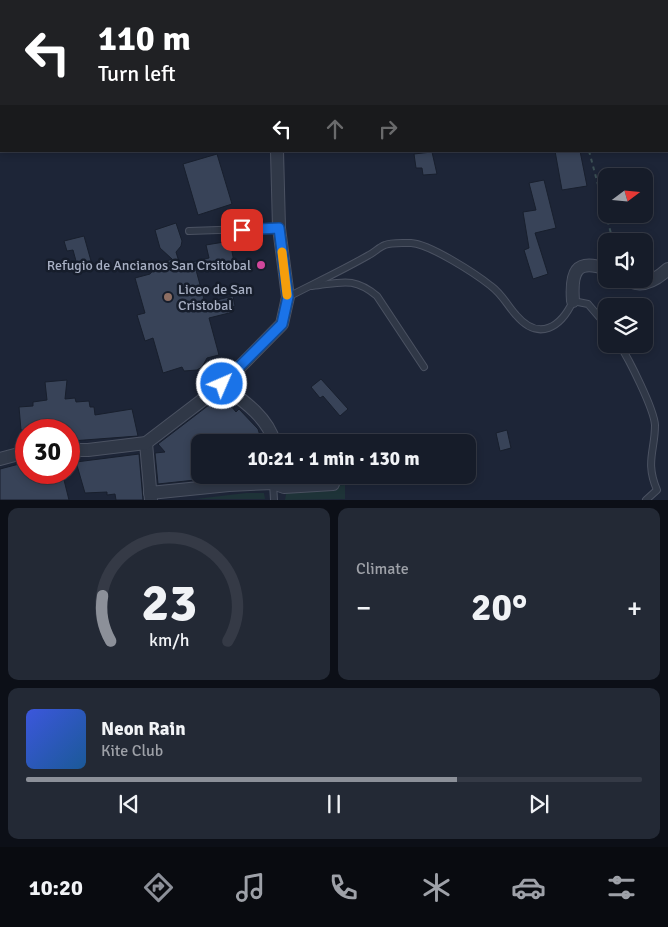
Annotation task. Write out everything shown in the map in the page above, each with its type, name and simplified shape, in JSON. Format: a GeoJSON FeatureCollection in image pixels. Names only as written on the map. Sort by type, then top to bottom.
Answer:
{"type":"FeatureCollection","features":[{"type":"Feature","properties":{"kind":"street"},"geometry":{"type":"LineString","coordinates":[[80,450],[146,443],[222,384],[282,324],[288,297],[279,228],[277,152]]}},
{"type":"Feature","properties":{"kind":"street"},"geometry":{"type":"LineString","coordinates":[[573,301],[572,281],[575,272],[581,267],[588,265],[598,267]]}},
{"type":"Feature","properties":{"kind":"street"},"geometry":{"type":"LineString","coordinates":[[653,280],[668,269]]}},
{"type":"Feature","properties":{"kind":"street"},"geometry":{"type":"LineString","coordinates":[[222,384],[259,416],[272,434]]}},
{"type":"Feature","properties":{"kind":"street"},"geometry":{"type":"LineString","coordinates":[[146,443],[150,496],[237,484]]}},
{"type":"Feature","properties":{"kind":"street"},"geometry":{"type":"LineString","coordinates":[[0,459],[15,455]]}},
{"type":"Feature","properties":{"kind":"street"},"geometry":{"type":"LineString","coordinates":[[281,484],[284,487],[333,484]]}},
{"type":"Feature","properties":{"kind":"lane"},"geometry":{"type":"LineString","coordinates":[[189,232],[279,228]]}},
{"type":"Feature","properties":{"kind":"lane"},"geometry":{"type":"LineString","coordinates":[[288,297],[371,254],[386,244],[414,243],[440,253],[492,286],[507,302],[516,316],[531,327],[541,330],[558,324],[566,316],[573,301],[588,304],[598,316]]}},
{"type":"Feature","properties":{"kind":"lane"},"geometry":{"type":"LineString","coordinates":[[306,287],[351,281],[366,287],[377,296],[424,367]]}},
{"type":"Feature","properties":{"kind":"lane"},"geometry":{"type":"LineString","coordinates":[[625,353],[630,361],[655,424],[650,457],[652,476],[657,490],[646,500]]}},
{"type":"Feature","properties":{"kind":"lane"},"geometry":{"type":"LineString","coordinates":[[274,500],[275,484]]}},
{"type":"Feature","properties":{"kind":"path"},"geometry":{"type":"LineString","coordinates":[[589,152],[611,233]]}},
{"type":"Feature","properties":{"kind":"green space"},"geometry":{"type":"Polygon","coordinates":[[[345,485],[345,499],[285,500],[287,489],[345,485]]]}},
{"type":"Feature","properties":{"kind":"green space"},"geometry":{"type":"Polygon","coordinates":[[[246,493],[264,493],[265,499],[196,499],[246,493]]]}},
{"type":"Feature","properties":{"kind":"building"},"geometry":{"type":"Polygon","coordinates":[[[432,152],[437,174],[423,175],[422,168],[416,168],[414,154],[432,152]]]}},
{"type":"Feature","properties":{"kind":"building"},"geometry":{"type":"Polygon","coordinates":[[[555,152],[580,152],[587,186],[562,190],[555,152]]]}},
{"type":"Feature","properties":{"kind":"building"},"geometry":{"type":"Polygon","coordinates":[[[217,154],[232,204],[198,215],[183,164],[217,154]]]}},
{"type":"Feature","properties":{"kind":"building"},"geometry":{"type":"Polygon","coordinates":[[[544,180],[556,228],[535,233],[548,274],[533,279],[524,250],[529,248],[523,212],[536,210],[529,183],[544,180]]]}},
{"type":"Feature","properties":{"kind":"building"},"geometry":{"type":"Polygon","coordinates":[[[176,223],[182,241],[181,246],[176,252],[180,265],[209,258],[206,245],[230,241],[234,262],[196,270],[205,303],[233,296],[235,306],[232,307],[233,312],[209,318],[219,355],[207,358],[202,367],[197,370],[184,371],[182,367],[163,373],[153,338],[145,341],[137,315],[145,313],[135,278],[150,274],[159,264],[172,259],[160,248],[155,230],[176,223]]]}},
{"type":"Feature","properties":{"kind":"building"},"geometry":{"type":"Polygon","coordinates":[[[84,236],[93,268],[79,272],[73,250],[67,251],[64,241],[84,236]]]}},
{"type":"Feature","properties":{"kind":"building"},"geometry":{"type":"Polygon","coordinates":[[[321,379],[348,409],[340,416],[323,396],[320,398],[311,387],[321,379]]]}},
{"type":"Feature","properties":{"kind":"building"},"geometry":{"type":"Polygon","coordinates":[[[67,380],[65,399],[75,398],[76,402],[89,401],[90,407],[94,407],[95,415],[132,409],[138,436],[80,440],[80,419],[20,419],[19,407],[33,406],[33,402],[47,400],[45,382],[67,380]]]}},
{"type":"Feature","properties":{"kind":"building"},"geometry":{"type":"Polygon","coordinates":[[[222,395],[236,412],[239,409],[258,429],[260,434],[191,434],[191,480],[158,484],[155,453],[165,452],[158,444],[222,395]]]}},
{"type":"Feature","properties":{"kind":"building"},"geometry":{"type":"Polygon","coordinates":[[[507,430],[511,448],[500,451],[496,433],[507,430]]]}},
{"type":"Feature","properties":{"kind":"building"},"geometry":{"type":"Polygon","coordinates":[[[139,454],[143,500],[116,500],[115,494],[107,495],[107,492],[85,493],[80,476],[80,461],[139,454]]]}},
{"type":"Feature","properties":{"kind":"building"},"geometry":{"type":"Polygon","coordinates":[[[15,465],[15,484],[65,484],[69,500],[0,500],[0,469],[15,465]]]}},
{"type":"Feature","properties":{"kind":"slow traffic"},"geometry":{"type":"LineString","coordinates":[[282,252],[287,295]]}},
{"type":"Feature","properties":{"kind":"place","name":"Refugio de Ancianos San Crsitobal"},"geometry":{"type":"Point","coordinates":[261,265]}},
{"type":"Feature","properties":{"kind":"place","name":"Liceo de San Cristobal"},"geometry":{"type":"Point","coordinates":[168,297]}},
{"type":"Feature","properties":{"kind":"route"},"geometry":{"type":"LineString","coordinates":[[222,384],[282,324],[288,297],[279,228],[242,230]]}}]}
